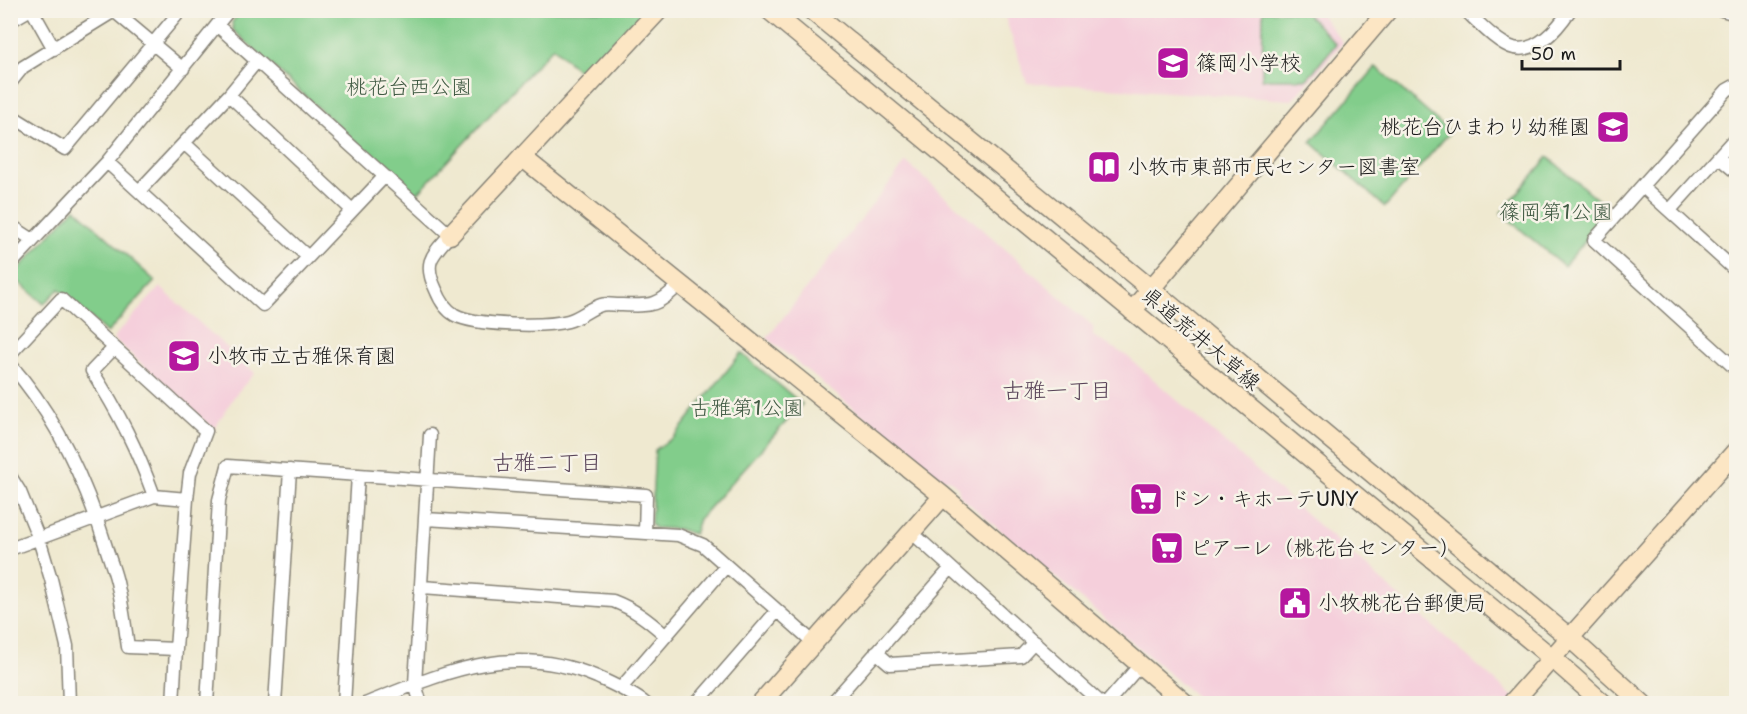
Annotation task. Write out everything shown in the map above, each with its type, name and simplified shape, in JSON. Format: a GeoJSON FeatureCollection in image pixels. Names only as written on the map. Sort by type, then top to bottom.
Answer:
{"type":"FeatureCollection","features":[{"type":"Feature","properties":{"kind":"street"},"geometry":{"type":"LineString","coordinates":[[10,21],[30,10],[54,49]]}},
{"type":"Feature","properties":{"kind":"street"},"geometry":{"type":"LineString","coordinates":[[10,115],[65,149],[181,10]]}},
{"type":"Feature","properties":{"kind":"street"},"geometry":{"type":"LineString","coordinates":[[10,265],[107,162],[229,10]]}},
{"type":"Feature","properties":{"kind":"street"},"geometry":{"type":"LineString","coordinates":[[658,10],[431,256],[429,270],[445,306],[454,315],[472,321],[504,324],[569,321],[602,304],[655,304],[681,284]]}},
{"type":"Feature","properties":{"kind":"street","name":"県道荒井大草線"},"geometry":{"type":"LineString","coordinates":[[769,10],[1552,658],[1604,704]]}},
{"type":"Feature","properties":{"kind":"street","name":"県道荒井大草線"},"geometry":{"type":"LineString","coordinates":[[811,10],[1570,638],[1643,704]]}},
{"type":"Feature","properties":{"kind":"street"},"geometry":{"type":"LineString","coordinates":[[1132,311],[1389,10]]}},
{"type":"Feature","properties":{"kind":"street"},"geometry":{"type":"LineString","coordinates":[[1465,10],[1502,42],[1515,48],[1535,46],[1550,34],[1570,10]]}},
{"type":"Feature","properties":{"kind":"street"},"geometry":{"type":"LineString","coordinates":[[1722,10],[1737,14]]}},
{"type":"Feature","properties":{"kind":"street"},"geometry":{"type":"LineString","coordinates":[[10,82],[23,67],[114,11],[183,69]]}},
{"type":"Feature","properties":{"kind":"street"},"geometry":{"type":"LineString","coordinates":[[218,26],[450,235]]}},
{"type":"Feature","properties":{"kind":"street"},"geometry":{"type":"LineString","coordinates":[[139,191],[257,61]]}},
{"type":"Feature","properties":{"kind":"street"},"geometry":{"type":"LineString","coordinates":[[1736,368],[1594,240],[1726,90],[1737,85]]}},
{"type":"Feature","properties":{"kind":"street"},"geometry":{"type":"LineString","coordinates":[[229,94],[352,210]]}},
{"type":"Feature","properties":{"kind":"street"},"geometry":{"type":"LineString","coordinates":[[1670,210],[1737,137]]}},
{"type":"Feature","properties":{"kind":"street"},"geometry":{"type":"LineString","coordinates":[[184,143],[308,257]]}},
{"type":"Feature","properties":{"kind":"street"},"geometry":{"type":"LineString","coordinates":[[522,157],[943,496],[1186,704]]}},
{"type":"Feature","properties":{"kind":"street"},"geometry":{"type":"LineString","coordinates":[[1718,157],[1737,172]]}},
{"type":"Feature","properties":{"kind":"street"},"geometry":{"type":"LineString","coordinates":[[107,162],[263,305],[384,177]]}},
{"type":"Feature","properties":{"kind":"street"},"geometry":{"type":"LineString","coordinates":[[1642,186],[1737,271]]}},
{"type":"Feature","properties":{"kind":"street"},"geometry":{"type":"LineString","coordinates":[[10,225],[33,240]]}},
{"type":"Feature","properties":{"kind":"street"},"geometry":{"type":"LineString","coordinates":[[10,354],[61,299],[206,431],[190,473],[173,704]]}},
{"type":"Feature","properties":{"kind":"street"},"geometry":{"type":"LineString","coordinates":[[114,348],[92,371],[116,408],[137,450],[154,496]]}},
{"type":"Feature","properties":{"kind":"street"},"geometry":{"type":"LineString","coordinates":[[10,364],[28,384],[56,430],[79,474],[97,517],[118,586],[128,647],[176,649]]}},
{"type":"Feature","properties":{"kind":"street"},"geometry":{"type":"LineString","coordinates":[[421,704],[415,684],[430,435]]}},
{"type":"Feature","properties":{"kind":"street"},"geometry":{"type":"LineString","coordinates":[[1511,704],[1737,451]]}},
{"type":"Feature","properties":{"kind":"street"},"geometry":{"type":"LineString","coordinates":[[207,704],[219,500],[228,466],[646,495],[645,533]]}},
{"type":"Feature","properties":{"kind":"street"},"geometry":{"type":"LineString","coordinates":[[275,704],[290,470]]}},
{"type":"Feature","properties":{"kind":"street"},"geometry":{"type":"LineString","coordinates":[[345,704],[358,475]]}},
{"type":"Feature","properties":{"kind":"street"},"geometry":{"type":"LineString","coordinates":[[10,476],[20,492],[39,539],[51,579],[67,646],[69,704]]}},
{"type":"Feature","properties":{"kind":"street"},"geometry":{"type":"LineString","coordinates":[[10,549],[154,496],[187,499]]}},
{"type":"Feature","properties":{"kind":"street"},"geometry":{"type":"LineString","coordinates":[[760,704],[943,496]]}},
{"type":"Feature","properties":{"kind":"street"},"geometry":{"type":"LineString","coordinates":[[426,519],[678,535],[692,539],[703,545],[813,642]]}},
{"type":"Feature","properties":{"kind":"street"},"geometry":{"type":"LineString","coordinates":[[919,539],[1104,704],[1140,665]]}},
{"type":"Feature","properties":{"kind":"street"},"geometry":{"type":"LineString","coordinates":[[621,688],[726,566]]}},
{"type":"Feature","properties":{"kind":"street"},"geometry":{"type":"LineString","coordinates":[[831,704],[951,568]]}},
{"type":"Feature","properties":{"kind":"street"},"geometry":{"type":"LineString","coordinates":[[422,587],[613,601],[646,617],[665,635]]}},
{"type":"Feature","properties":{"kind":"street"},"geometry":{"type":"LineString","coordinates":[[696,704],[777,611]]}},
{"type":"Feature","properties":{"kind":"street"},"geometry":{"type":"LineString","coordinates":[[876,652],[890,664],[1021,656],[1034,642]]}},
{"type":"Feature","properties":{"kind":"street"},"geometry":{"type":"LineString","coordinates":[[365,704],[459,668],[510,660],[562,666],[587,673],[621,688],[645,704]]}},
{"type":"Feature","properties":{"kind":"shaded area","name":"篠岡小学校"},"geometry":{"type":"Polygon","coordinates":[[[1003,11],[1318,11],[1343,43],[1292,100],[1027,83],[1003,11]]]}},
{"type":"Feature","properties":{"kind":"shaded area"},"geometry":{"type":"Polygon","coordinates":[[[906,162],[1093,326],[1093,336],[1127,356],[1520,703],[1204,703],[960,496],[958,487],[949,479],[940,479],[767,338],[906,162]]]}},
{"type":"Feature","properties":{"kind":"shaded area","name":"小牧市立古雅保育園"},"geometry":{"type":"Polygon","coordinates":[[[160,287],[255,373],[235,395],[214,430],[113,338],[160,287]]]}},
{"type":"Feature","properties":{"kind":"green space","name":"桃花台西公園"},"geometry":{"type":"Polygon","coordinates":[[[242,10],[644,11],[584,76],[553,47],[415,196],[233,30],[232,22],[242,10]]]}},
{"type":"Feature","properties":{"kind":"green space"},"geometry":{"type":"Polygon","coordinates":[[[1263,11],[1304,11],[1336,44],[1307,79],[1262,79],[1263,11]]]}},
{"type":"Feature","properties":{"kind":"green space"},"geometry":{"type":"Polygon","coordinates":[[[1376,67],[1450,132],[1385,207],[1311,142],[1376,67]]]}},
{"type":"Feature","properties":{"kind":"green space","name":"篠岡第1公園"},"geometry":{"type":"Polygon","coordinates":[[[1548,157],[1611,211],[1564,266],[1501,213],[1548,157]]]}},
{"type":"Feature","properties":{"kind":"green space"},"geometry":{"type":"Polygon","coordinates":[[[75,208],[155,281],[107,333],[59,289],[44,304],[12,276],[75,208]]]}},
{"type":"Feature","properties":{"kind":"green space","name":"古雅第1公園"},"geometry":{"type":"Polygon","coordinates":[[[741,353],[802,404],[699,519],[694,534],[678,529],[654,528],[651,523],[655,450],[674,437],[741,353]]]}},
{"type":"Feature","properties":{"kind":"place","name":"篠岡小学校"},"geometry":{"type":"Point","coordinates":[1173,63]}},
{"type":"Feature","properties":{"kind":"place","name":"桃花台ひまわり幼稚園"},"geometry":{"type":"Point","coordinates":[1613,127]}},
{"type":"Feature","properties":{"kind":"place","name":"小牧市東部市民センター図書室"},"geometry":{"type":"Point","coordinates":[1104,167]}},
{"type":"Feature","properties":{"kind":"place","name":"小牧市立古雅保育園"},"geometry":{"type":"Point","coordinates":[184,356]}},
{"type":"Feature","properties":{"kind":"place","name":"ドン・キホーテUNY"},"geometry":{"type":"Point","coordinates":[1146,499]}},
{"type":"Feature","properties":{"kind":"place","name":"ピアーレ（桃花台センター）"},"geometry":{"type":"Point","coordinates":[1167,548]}},
{"type":"Feature","properties":{"kind":"place","name":"小牧桃花台郵便局"},"geometry":{"type":"Point","coordinates":[1295,603]}},
{"type":"Feature","properties":{"kind":"district","name":"古雅一丁目"},"geometry":{"type":"Point","coordinates":[1057,390]}},
{"type":"Feature","properties":{"kind":"district","name":"古雅二丁目"},"geometry":{"type":"Point","coordinates":[547,462]}}]}
